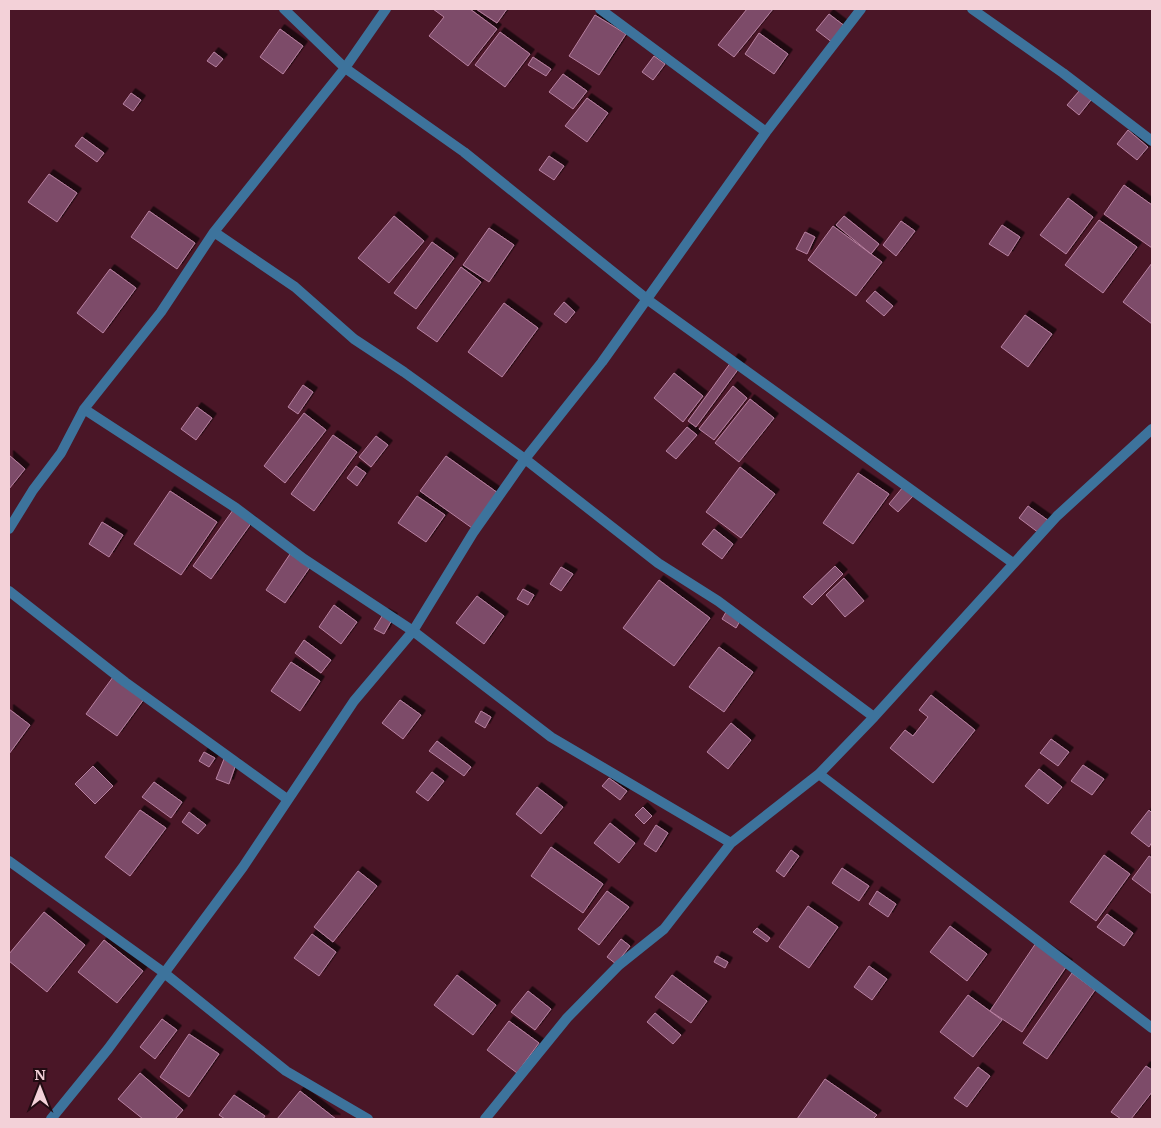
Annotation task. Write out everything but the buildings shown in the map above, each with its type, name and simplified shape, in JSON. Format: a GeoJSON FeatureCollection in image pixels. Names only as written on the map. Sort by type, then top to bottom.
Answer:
{"type":"FeatureCollection","features":[{"type":"Feature","properties":{"kind":"street"},"geometry":{"type":"LineString","coordinates":[[284,9],[344,68],[464,152],[648,300],[1013,563]]}},
{"type":"Feature","properties":{"kind":"street"},"geometry":{"type":"LineString","coordinates":[[9,529],[33,490],[61,453],[84,409],[161,312],[214,232],[344,68],[386,9]]}},
{"type":"Feature","properties":{"kind":"street"},"geometry":{"type":"LineString","coordinates":[[600,9],[766,132]]}},
{"type":"Feature","properties":{"kind":"street"},"geometry":{"type":"LineString","coordinates":[[51,1119],[108,1049],[163,972],[243,867],[354,701],[413,631],[474,533],[525,459],[648,300],[766,132],[861,9]]}},
{"type":"Feature","properties":{"kind":"street"},"geometry":{"type":"LineString","coordinates":[[972,9],[1063,72],[1152,141]]}},
{"type":"Feature","properties":{"kind":"street"},"geometry":{"type":"LineString","coordinates":[[214,232],[294,287],[354,339],[404,372],[525,459],[658,563],[718,602],[874,717]]}},
{"type":"Feature","properties":{"kind":"street"},"geometry":{"type":"LineString","coordinates":[[84,409],[236,508],[304,559],[413,631],[550,737],[731,843]]}},
{"type":"Feature","properties":{"kind":"street"},"geometry":{"type":"LineString","coordinates":[[485,1119],[567,1018],[619,965],[664,929],[731,843],[818,774],[874,717],[1057,516],[1152,429]]}},
{"type":"Feature","properties":{"kind":"street"},"geometry":{"type":"LineString","coordinates":[[9,591],[124,682],[287,799]]}},
{"type":"Feature","properties":{"kind":"street"},"geometry":{"type":"LineString","coordinates":[[818,774],[1152,1028]]}},
{"type":"Feature","properties":{"kind":"street"},"geometry":{"type":"LineString","coordinates":[[9,861],[163,972],[286,1071],[368,1119]]}}]}
